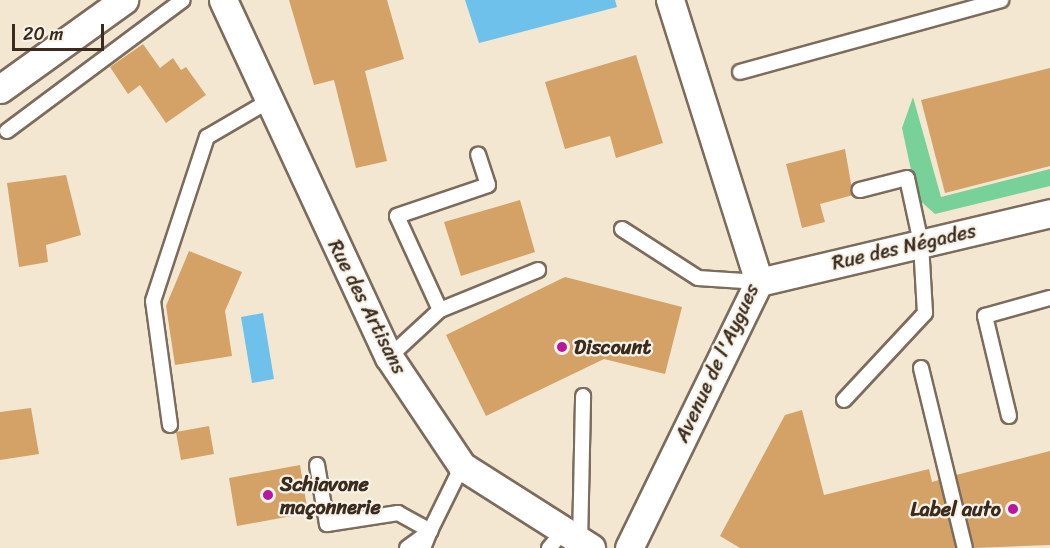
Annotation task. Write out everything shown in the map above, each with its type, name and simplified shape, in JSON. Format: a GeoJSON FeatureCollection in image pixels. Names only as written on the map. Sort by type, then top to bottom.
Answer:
{"type":"FeatureCollection","features":[{"type":"Feature","properties":{"kind":"street"},"geometry":{"type":"LineString","coordinates":[[0,89],[124,0]]}},
{"type":"Feature","properties":{"kind":"street","name":"Rue des Artisans"},"geometry":{"type":"LineString","coordinates":[[223,0],[267,102],[389,357],[462,466],[573,543]]}},
{"type":"Feature","properties":{"kind":"street","name":"Avenue de l'Aygues"},"geometry":{"type":"LineString","coordinates":[[629,548],[759,282],[670,0]]}},
{"type":"Feature","properties":{"kind":"street","name":"Rue des Négades"},"geometry":{"type":"LineString","coordinates":[[759,282],[1050,213]]}},
{"type":"Feature","properties":{"kind":"lane"},"geometry":{"type":"LineString","coordinates":[[7,130],[183,0]]}},
{"type":"Feature","properties":{"kind":"lane"},"geometry":{"type":"LineString","coordinates":[[740,72],[1001,0]]}},
{"type":"Feature","properties":{"kind":"lane"},"geometry":{"type":"LineString","coordinates":[[170,425],[153,301],[207,137],[267,102]]}},
{"type":"Feature","properties":{"kind":"lane"},"geometry":{"type":"LineString","coordinates":[[440,310],[397,216],[488,185],[478,155]]}},
{"type":"Feature","properties":{"kind":"lane"},"geometry":{"type":"LineString","coordinates":[[844,400],[925,313],[921,243],[907,178],[860,190]]}},
{"type":"Feature","properties":{"kind":"lane"},"geometry":{"type":"LineString","coordinates":[[622,229],[698,278],[759,282]]}},
{"type":"Feature","properties":{"kind":"lane"},"geometry":{"type":"LineString","coordinates":[[389,357],[440,310],[538,270]]}},
{"type":"Feature","properties":{"kind":"lane"},"geometry":{"type":"LineString","coordinates":[[1009,416],[986,316],[1050,298]]}},
{"type":"Feature","properties":{"kind":"lane"},"geometry":{"type":"LineString","coordinates":[[921,368],[965,548]]}},
{"type":"Feature","properties":{"kind":"lane"},"geometry":{"type":"LineString","coordinates":[[573,543],[583,396]]}},
{"type":"Feature","properties":{"kind":"lane"},"geometry":{"type":"LineString","coordinates":[[317,465],[327,524],[398,513],[430,531]]}},
{"type":"Feature","properties":{"kind":"lane"},"geometry":{"type":"LineString","coordinates":[[423,548],[462,466]]}},
{"type":"Feature","properties":{"kind":"lane"},"geometry":{"type":"LineString","coordinates":[[407,548],[430,531]]}},
{"type":"Feature","properties":{"kind":"green space"},"geometry":{"type":"Polygon","coordinates":[[[913,97],[941,197],[1050,169],[1050,186],[935,214],[917,198],[902,128],[913,97]]]}},
{"type":"Feature","properties":{"kind":"water"},"geometry":{"type":"Polygon","coordinates":[[[465,0],[615,0],[617,7],[479,43],[465,0]]]}},
{"type":"Feature","properties":{"kind":"water"},"geometry":{"type":"Polygon","coordinates":[[[263,313],[274,379],[252,383],[241,317],[263,313]]]}},
{"type":"Feature","properties":{"kind":"building"},"geometry":{"type":"Polygon","coordinates":[[[289,0],[387,0],[404,59],[365,71],[387,161],[356,168],[334,80],[314,85],[289,0]]]}},
{"type":"Feature","properties":{"kind":"building"},"geometry":{"type":"Polygon","coordinates":[[[143,44],[160,68],[173,58],[181,70],[186,67],[206,95],[166,123],[140,85],[128,94],[110,67],[143,44]]]}},
{"type":"Feature","properties":{"kind":"building"},"geometry":{"type":"Polygon","coordinates":[[[636,55],[663,143],[616,158],[610,136],[565,149],[545,82],[636,55]]]}},
{"type":"Feature","properties":{"kind":"building"},"geometry":{"type":"Polygon","coordinates":[[[1050,68],[1050,166],[945,193],[921,100],[1050,68]]]}},
{"type":"Feature","properties":{"kind":"building"},"geometry":{"type":"Polygon","coordinates":[[[845,149],[853,195],[820,204],[825,222],[802,228],[786,164],[845,149]]]}},
{"type":"Feature","properties":{"kind":"building"},"geometry":{"type":"Polygon","coordinates":[[[66,175],[81,235],[46,245],[48,262],[19,267],[7,183],[66,175]]]}},
{"type":"Feature","properties":{"kind":"building"},"geometry":{"type":"Polygon","coordinates":[[[520,200],[535,252],[461,276],[444,222],[520,200]]]}},
{"type":"Feature","properties":{"kind":"building"},"geometry":{"type":"Polygon","coordinates":[[[189,251],[242,272],[225,311],[232,356],[175,365],[166,306],[189,251]]]}},
{"type":"Feature","properties":{"kind":"building","name":"Discount"},"geometry":{"type":"Polygon","coordinates":[[[565,277],[682,307],[665,374],[604,359],[486,416],[446,335],[565,277]]]}},
{"type":"Feature","properties":{"kind":"building"},"geometry":{"type":"Polygon","coordinates":[[[31,408],[39,454],[0,460],[0,412],[31,408]]]}},
{"type":"Feature","properties":{"kind":"building"},"geometry":{"type":"Polygon","coordinates":[[[802,410],[824,495],[929,469],[932,482],[939,480],[956,548],[740,548],[720,536],[785,415],[802,410]]]}},
{"type":"Feature","properties":{"kind":"building"},"geometry":{"type":"Polygon","coordinates":[[[209,426],[214,454],[181,460],[176,432],[209,426]]]}},
{"type":"Feature","properties":{"kind":"building","name":"Label auto"},"geometry":{"type":"Polygon","coordinates":[[[1050,451],[1050,545],[974,548],[956,475],[1050,451]]]}},
{"type":"Feature","properties":{"kind":"building","name":"Schiavone maçonnerie"},"geometry":{"type":"Polygon","coordinates":[[[300,465],[308,513],[237,526],[229,478],[300,465]]]}},
{"type":"Feature","properties":{"kind":"place","name":"Discount"},"geometry":{"type":"Point","coordinates":[562,347]}},
{"type":"Feature","properties":{"kind":"place","name":"Schiavone maçonnerie"},"geometry":{"type":"Point","coordinates":[268,495]}},
{"type":"Feature","properties":{"kind":"place","name":"Label auto"},"geometry":{"type":"Point","coordinates":[1013,509]}}]}
